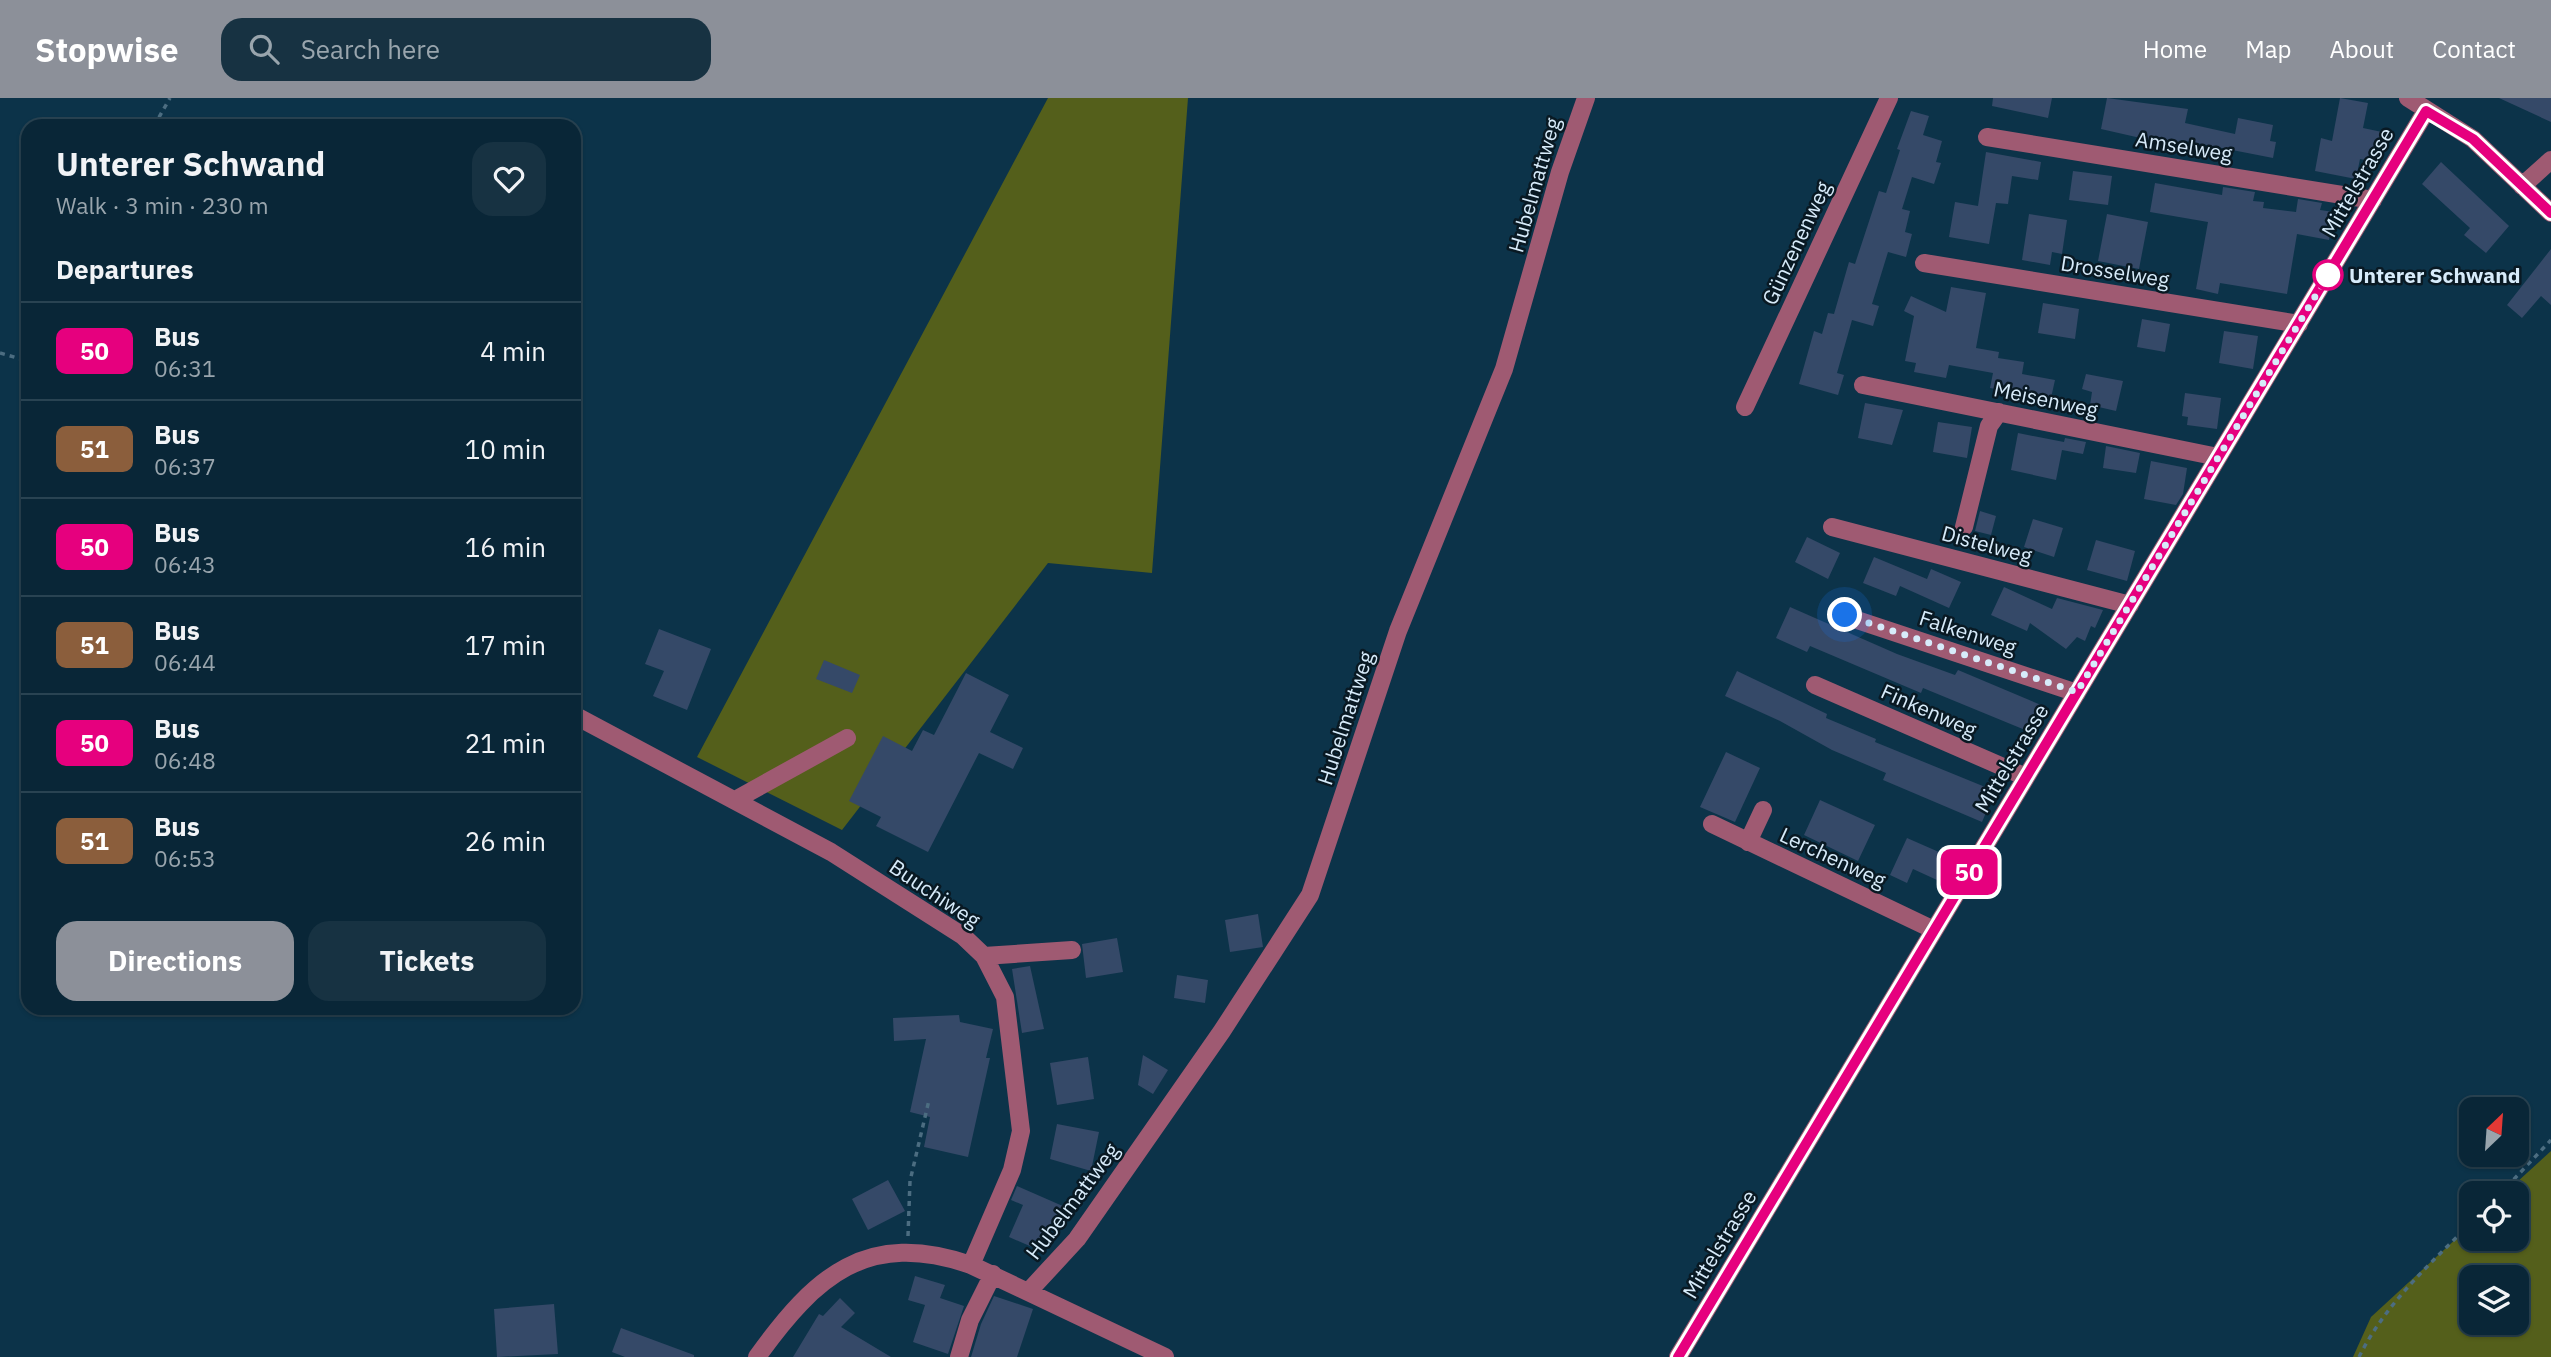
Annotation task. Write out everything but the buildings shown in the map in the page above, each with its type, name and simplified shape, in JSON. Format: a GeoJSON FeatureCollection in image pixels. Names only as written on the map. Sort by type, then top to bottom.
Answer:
{"type":"FeatureCollection","features":[{"type":"Feature","properties":{"kind":"street","name":"Hubelmattweg"},"geometry":{"type":"LineString","coordinates":[[1029,1291],[1077,1239],[1230,1020],[1310,895],[1398,631],[1504,369],[1560,172],[1586,98]]}},
{"type":"Feature","properties":{"kind":"street","name":"Günzenenweg"},"geometry":{"type":"LineString","coordinates":[[1745,407],[1889,98]]}},
{"type":"Feature","properties":{"kind":"street"},"geometry":{"type":"LineString","coordinates":[[2408,98],[2459,129],[2551,213]]}},
{"type":"Feature","properties":{"kind":"street","name":"Mittelstrasse"},"geometry":{"type":"LineString","coordinates":[[1678,1357],[2426,111]]}},
{"type":"Feature","properties":{"kind":"street","name":"Amselweg"},"geometry":{"type":"LineString","coordinates":[[1987,136],[2373,200]]}},
{"type":"Feature","properties":{"kind":"street"},"geometry":{"type":"LineString","coordinates":[[2522,186],[2551,160]]}},
{"type":"Feature","properties":{"kind":"street","name":"Drosselweg"},"geometry":{"type":"LineString","coordinates":[[1924,263],[2299,324]]}},
{"type":"Feature","properties":{"kind":"street","name":"Meisenweg"},"geometry":{"type":"LineString","coordinates":[[1863,385],[2218,457]]}},
{"type":"Feature","properties":{"kind":"street"},"geometry":{"type":"LineString","coordinates":[[1964,527],[1989,426],[1999,412]]}},
{"type":"Feature","properties":{"kind":"street","name":"Distelweg"},"geometry":{"type":"LineString","coordinates":[[1832,527],[2130,605]]}},
{"type":"Feature","properties":{"kind":"street","name":"Falkenweg"},"geometry":{"type":"LineString","coordinates":[[1845,615],[2077,692]]}},
{"type":"Feature","properties":{"kind":"street","name":"Finkenweg"},"geometry":{"type":"LineString","coordinates":[[1815,685],[2026,778]]}},
{"type":"Feature","properties":{"kind":"street","name":"Buuchiweg"},"geometry":{"type":"LineString","coordinates":[[581,719],[735,800],[878,881],[963,936],[984,956],[1005,997],[1021,1130],[1012,1170],[971,1265]]}},
{"type":"Feature","properties":{"kind":"street"},"geometry":{"type":"LineString","coordinates":[[735,800],[847,738]]}},
{"type":"Feature","properties":{"kind":"street"},"geometry":{"type":"LineString","coordinates":[[1748,842],[1763,810]]}},
{"type":"Feature","properties":{"kind":"street","name":"Lerchenweg"},"geometry":{"type":"LineString","coordinates":[[1712,824],[1934,930]]}},
{"type":"Feature","properties":{"kind":"street"},"geometry":{"type":"LineString","coordinates":[[984,956],[1072,950]]}},
{"type":"Feature","properties":{"kind":"street"},"geometry":{"type":"LineString","coordinates":[[757,1357],[815,1286],[860,1261],[908,1251],[938,1255],[993,1274],[1165,1357]]}},
{"type":"Feature","properties":{"kind":"street"},"geometry":{"type":"LineString","coordinates":[[959,1357],[970,1320],[993,1274]]}},
{"type":"Feature","properties":{"kind":"path"},"geometry":{"type":"LineString","coordinates":[[158,119],[170,98]]}},
{"type":"Feature","properties":{"kind":"path"},"geometry":{"type":"LineString","coordinates":[[0,353],[21,359]]}},
{"type":"Feature","properties":{"kind":"path"},"geometry":{"type":"LineString","coordinates":[[908,1251],[910,1181],[929,1100]]}},
{"type":"Feature","properties":{"kind":"path"},"geometry":{"type":"LineString","coordinates":[[2513,1181],[2551,1140]]}},
{"type":"Feature","properties":{"kind":"path"},"geometry":{"type":"LineString","coordinates":[[2545,1149],[2551,1147]]}},
{"type":"Feature","properties":{"kind":"path"},"geometry":{"type":"LineString","coordinates":[[2359,1357],[2371,1333],[2414,1277],[2459,1234]]}},
{"type":"Feature","properties":{"kind":"green space"},"geometry":{"type":"Polygon","coordinates":[[[1048,98],[1188,98],[1152,573],[1048,563],[842,830],[697,757],[1048,98]]]}},
{"type":"Feature","properties":{"kind":"green space"},"geometry":{"type":"Polygon","coordinates":[[[2551,1151],[2551,1357],[2353,1357],[2371,1317],[2459,1236],[2459,1251],[2529,1251],[2529,1181],[2518,1181],[2551,1151]]]}},
{"type":"Feature","properties":{"kind":"bus line","name":"50"},"geometry":{"type":"LineString","coordinates":[[1678,1357],[2426,111],[2473,139],[2551,213]]}},
{"type":"Feature","properties":{"kind":"place","name":"Unterer Schwand"},"geometry":{"type":"Point","coordinates":[2328,275]}},
{"type":"Feature","properties":{"kind":"route"},"geometry":{"type":"LineString","coordinates":[[1845,615],[2077,692],[2328,275]]}}]}
